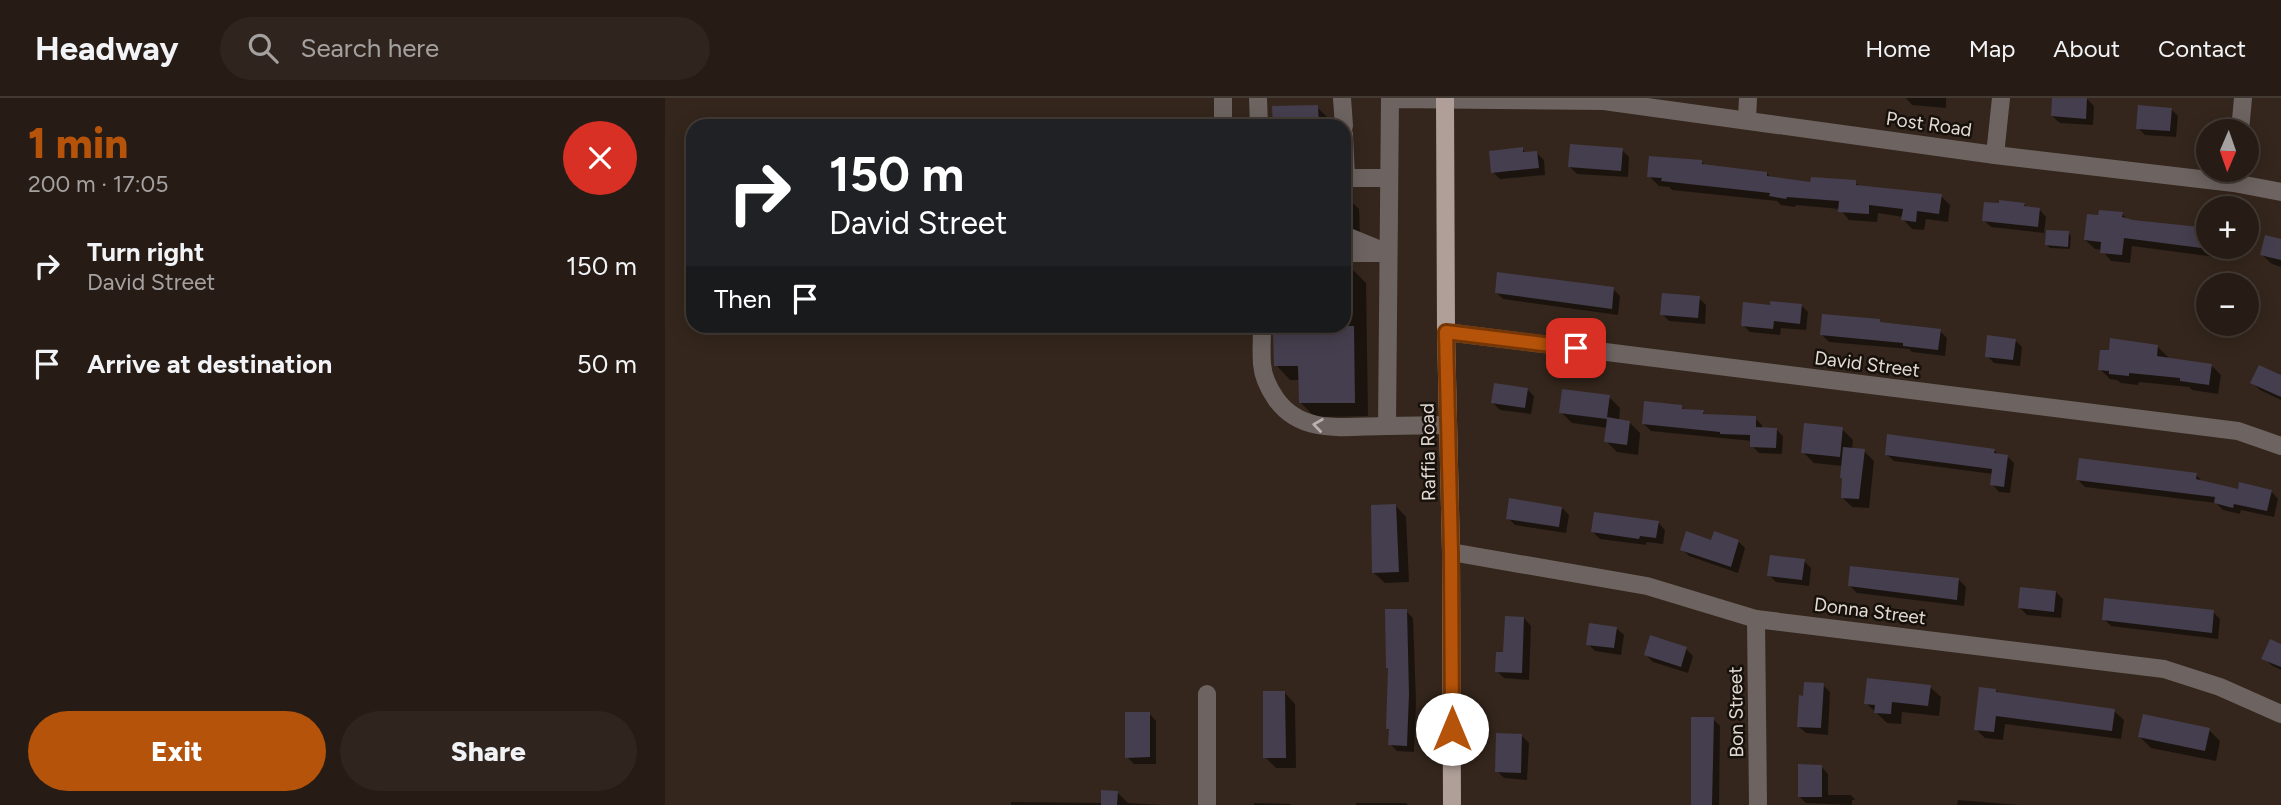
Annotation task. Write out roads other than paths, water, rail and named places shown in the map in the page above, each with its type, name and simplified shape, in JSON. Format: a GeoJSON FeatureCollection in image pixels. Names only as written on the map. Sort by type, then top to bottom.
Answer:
{"type":"FeatureCollection","features":[{"type":"Feature","properties":{"kind":"main road","name":"Raffia Road"},"geometry":{"type":"LineString","coordinates":[[1445,99],[1452,805]]}},
{"type":"Feature","properties":{"kind":"street"},"geometry":{"type":"LineString","coordinates":[[1223,98],[1223,119]]}},
{"type":"Feature","properties":{"kind":"street"},"geometry":{"type":"LineString","coordinates":[[1258,98],[1259,119]]}},
{"type":"Feature","properties":{"kind":"street"},"geometry":{"type":"LineString","coordinates":[[1342,98],[1344,119]]}},
{"type":"Feature","properties":{"kind":"street"},"geometry":{"type":"LineString","coordinates":[[1387,426],[1390,98]]}},
{"type":"Feature","properties":{"kind":"street","name":"Post Road"},"geometry":{"type":"LineString","coordinates":[[1390,98],[1604,102],[1995,155],[2196,173]]}},
{"type":"Feature","properties":{"kind":"street"},"geometry":{"type":"LineString","coordinates":[[1747,120],[1748,98]]}},
{"type":"Feature","properties":{"kind":"street"},"geometry":{"type":"LineString","coordinates":[[1995,155],[2001,98]]}},
{"type":"Feature","properties":{"kind":"street"},"geometry":{"type":"LineString","coordinates":[[2240,119],[2243,98]]}},
{"type":"Feature","properties":{"kind":"street"},"geometry":{"type":"LineString","coordinates":[[1351,178],[1389,178]]}},
{"type":"Feature","properties":{"kind":"street","name":"Post Road"},"geometry":{"type":"LineString","coordinates":[[2252,182],[2281,192]]}},
{"type":"Feature","properties":{"kind":"street"},"geometry":{"type":"LineString","coordinates":[[1351,238],[1388,253]]}},
{"type":"Feature","properties":{"kind":"street"},"geometry":{"type":"LineString","coordinates":[[1351,253],[1388,253]]}},
{"type":"Feature","properties":{"kind":"street","name":"David Street"},"geometry":{"type":"LineString","coordinates":[[1446,332],[2238,431],[2281,446]]}},
{"type":"Feature","properties":{"kind":"street"},"geometry":{"type":"LineString","coordinates":[[1262,333],[1262,366],[1270,390],[1285,411],[1302,423],[1448,425]]}},
{"type":"Feature","properties":{"kind":"street","name":"Donna Street"},"geometry":{"type":"LineString","coordinates":[[1451,552],[1647,586],[1756,619],[2164,669],[2220,687],[2281,714]]}},
{"type":"Feature","properties":{"kind":"street","name":"Bon Street"},"geometry":{"type":"LineString","coordinates":[[1756,619],[1758,805]]}},
{"type":"Feature","properties":{"kind":"street"},"geometry":{"type":"LineString","coordinates":[[1207,694],[1207,805]]}}]}
